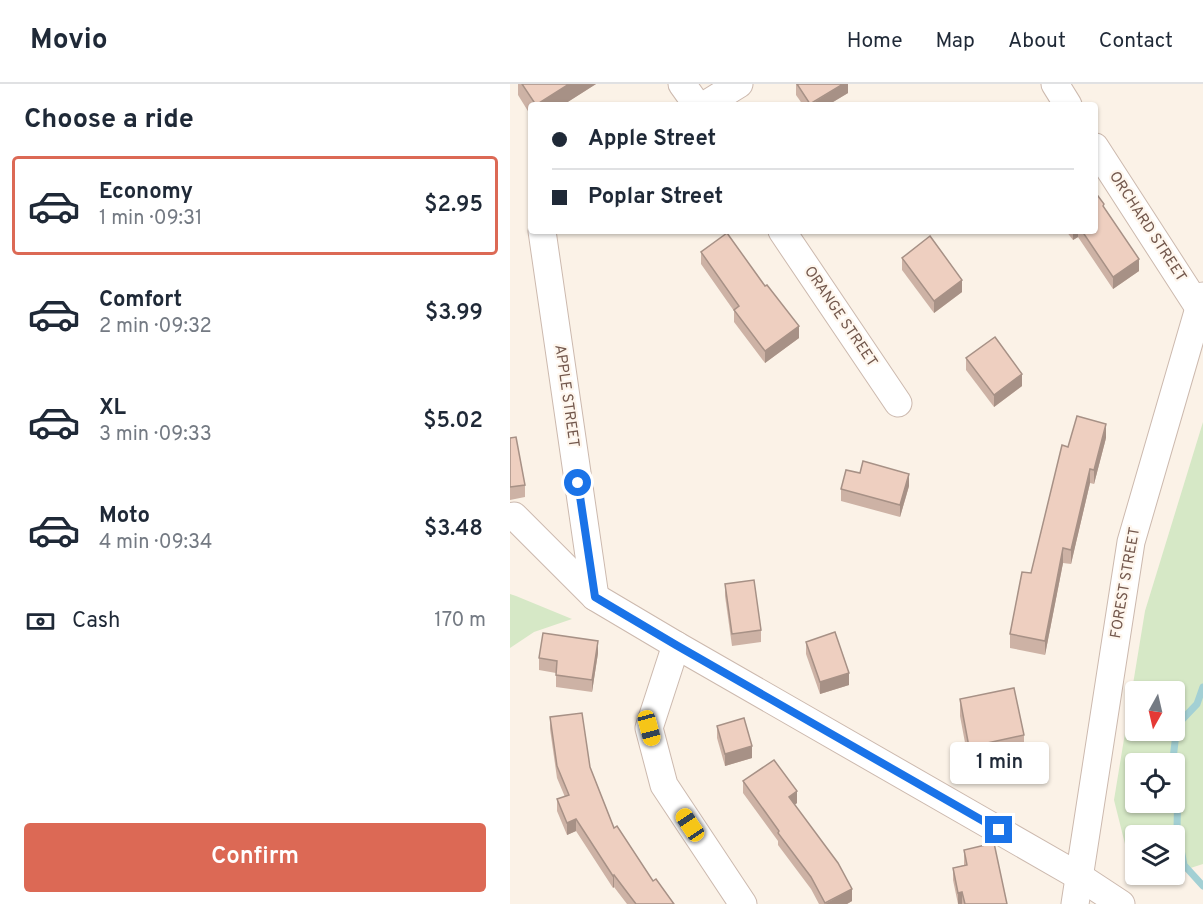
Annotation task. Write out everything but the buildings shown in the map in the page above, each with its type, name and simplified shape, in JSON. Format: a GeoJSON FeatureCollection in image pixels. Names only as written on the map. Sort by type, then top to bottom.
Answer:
{"type":"FeatureCollection","features":[{"type":"Feature","properties":{"kind":"street"},"geometry":{"type":"LineString","coordinates":[[682,84],[695,102]]}},
{"type":"Feature","properties":{"kind":"street"},"geometry":{"type":"LineString","coordinates":[[710,102],[739,84]]}},
{"type":"Feature","properties":{"kind":"street"},"geometry":{"type":"LineString","coordinates":[[1055,84],[1066,102]]}},
{"type":"Feature","properties":{"kind":"street","name":"ORCHARD STREET"},"geometry":{"type":"LineString","coordinates":[[1098,151],[1201,302]]}},
{"type":"Feature","properties":{"kind":"street","name":"APPLE STREET"},"geometry":{"type":"LineString","coordinates":[[542,234],[595,597]]}},
{"type":"Feature","properties":{"kind":"street","name":"ORANGE STREET"},"geometry":{"type":"LineString","coordinates":[[784,234],[898,403]]}},
{"type":"Feature","properties":{"kind":"street","name":"FOREST STREET"},"geometry":{"type":"LineString","coordinates":[[1075,904],[1131,543],[1201,302]]}},
{"type":"Feature","properties":{"kind":"street"},"geometry":{"type":"LineString","coordinates":[[514,516],[595,597],[1080,877],[1121,904]]}},
{"type":"Feature","properties":{"kind":"street"},"geometry":{"type":"LineString","coordinates":[[676,645],[649,728],[664,785],[742,904]]}},
{"type":"Feature","properties":{"kind":"green space"},"geometry":{"type":"Polygon","coordinates":[[[1203,422],[1203,864],[1185,870],[1185,825],[1125,825],[1125,844],[1114,800],[1125,733],[1125,741],[1185,741],[1185,681],[1134,681],[1145,611],[1203,422]]]}},
{"type":"Feature","properties":{"kind":"green space"},"geometry":{"type":"Polygon","coordinates":[[[510,594],[572,619],[534,632],[510,648],[510,594]]]}},
{"type":"Feature","properties":{"kind":"waterway"},"geometry":{"type":"LineString","coordinates":[[1174,753],[1177,725],[1197,704],[1203,687]]}},
{"type":"Feature","properties":{"kind":"waterway"},"geometry":{"type":"LineString","coordinates":[[1177,813],[1177,829],[1184,865],[1203,886]]}},
{"type":"Feature","properties":{"kind":"route"},"geometry":{"type":"LineString","coordinates":[[578,483],[595,597],[999,830]]}}]}
